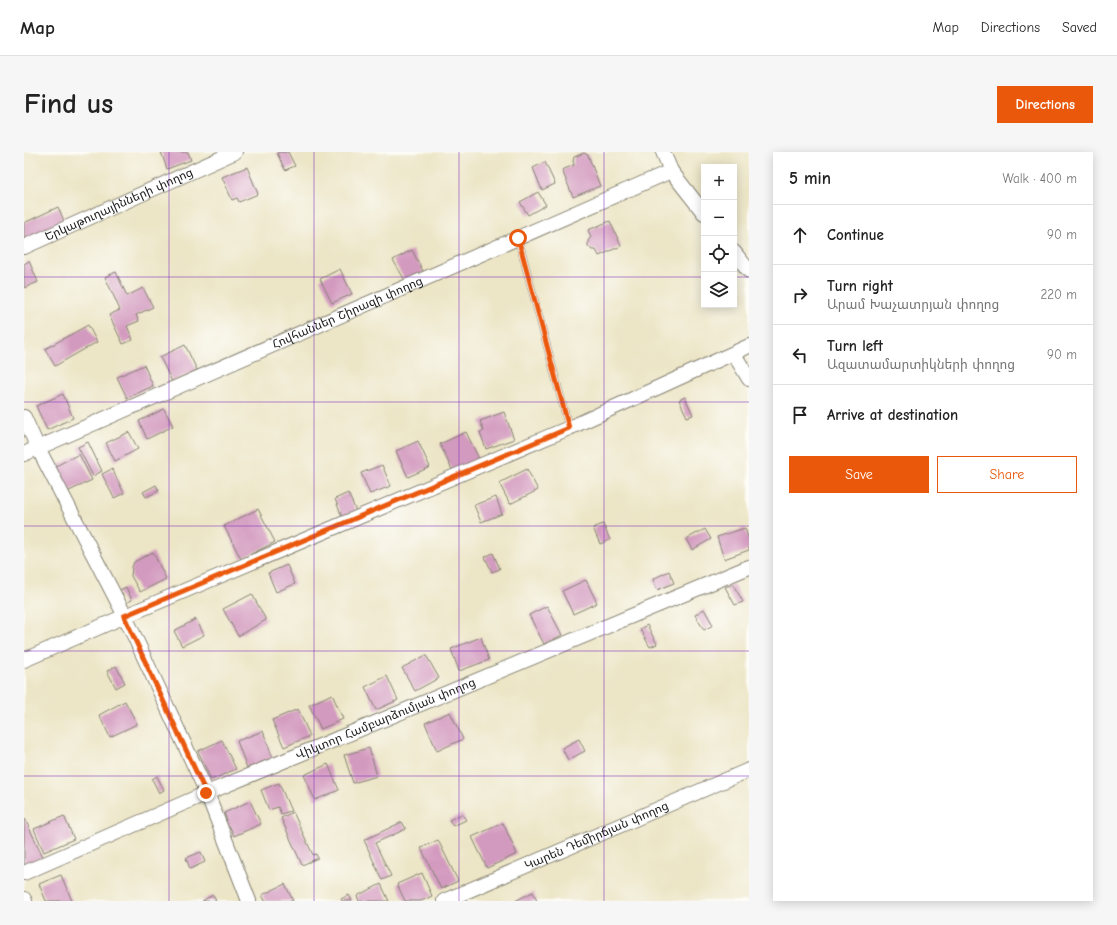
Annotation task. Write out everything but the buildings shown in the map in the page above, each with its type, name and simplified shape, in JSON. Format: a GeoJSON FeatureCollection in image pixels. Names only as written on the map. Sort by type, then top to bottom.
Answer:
{"type":"FeatureCollection","features":[{"type":"Feature","properties":{"kind":"street","name":"Երկաթուղայինների փողոց"},"geometry":{"type":"LineString","coordinates":[[24,247],[235,152]]}},
{"type":"Feature","properties":{"kind":"street"},"geometry":{"type":"LineString","coordinates":[[663,152],[671,171],[701,209]]}},
{"type":"Feature","properties":{"kind":"street","name":"Հովհաններ Շիրազի փողոց"},"geometry":{"type":"LineString","coordinates":[[24,454],[671,171]]}},
{"type":"Feature","properties":{"kind":"street"},"geometry":{"type":"LineString","coordinates":[[737,256],[749,271]]}},
{"type":"Feature","properties":{"kind":"street"},"geometry":{"type":"LineString","coordinates":[[24,660],[124,616],[569,428],[749,346]]}},
{"type":"Feature","properties":{"kind":"street"},"geometry":{"type":"LineString","coordinates":[[734,354],[749,379]]}},
{"type":"Feature","properties":{"kind":"street"},"geometry":{"type":"LineString","coordinates":[[24,417],[38,448],[124,616],[206,793],[250,901]]}},
{"type":"Feature","properties":{"kind":"street","name":"Վիկտոր Համբարձումյան փողոց"},"geometry":{"type":"LineString","coordinates":[[24,873],[206,793],[749,567]]}},
{"type":"Feature","properties":{"kind":"street","name":"Կարեն Դեմիրճյան փողոց"},"geometry":{"type":"LineString","coordinates":[[444,901],[749,770]]}},
{"type":"Feature","properties":{"kind":"lane"},"geometry":{"type":"LineString","coordinates":[[518,238],[569,428]]}},
{"type":"Feature","properties":{"kind":"route"},"geometry":{"type":"LineString","coordinates":[[206,793],[124,616],[569,428],[518,238]]}}]}
